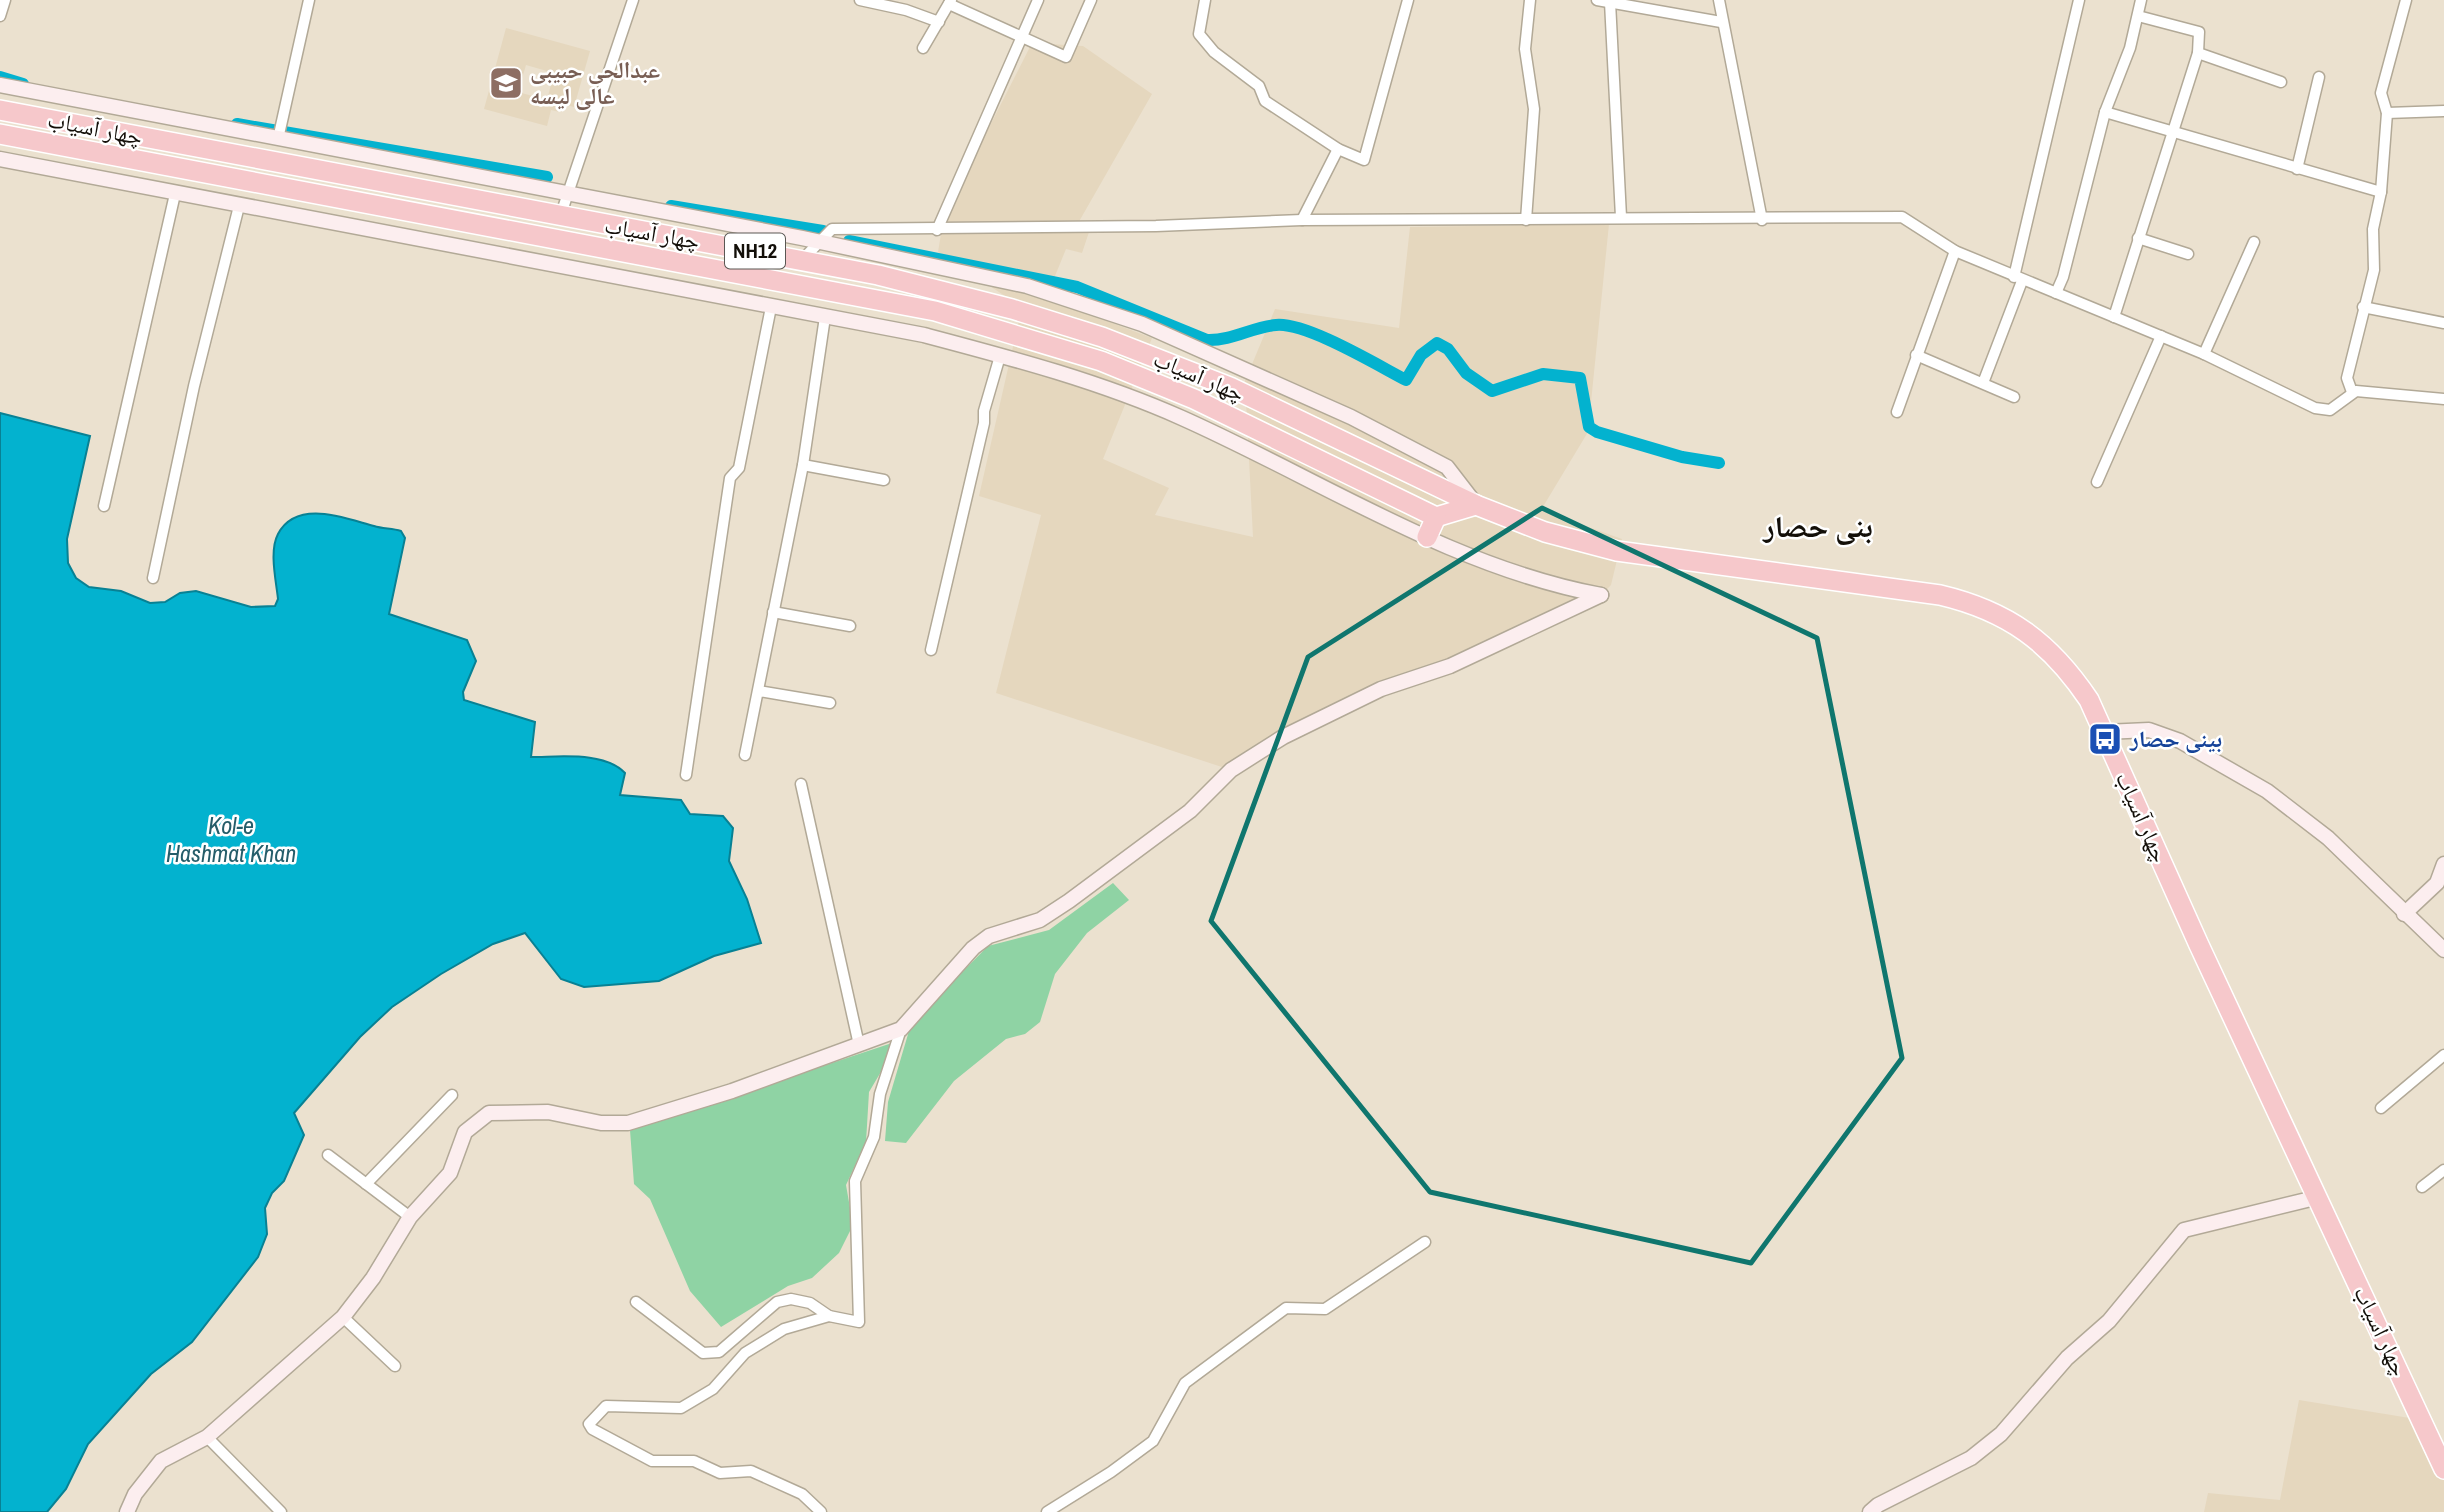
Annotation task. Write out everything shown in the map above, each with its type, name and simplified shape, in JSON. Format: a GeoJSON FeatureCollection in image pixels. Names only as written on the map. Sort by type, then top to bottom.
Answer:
{"type":"FeatureCollection","features":[{"type":"Feature","properties":{"kind":"highway","name":"چهار آسیاب"},"geometry":{"type":"LineString","coordinates":[[0,110],[802,260],[1012,309],[1102,337],[1230,387],[1476,505],[1545,532],[1616,551],[1901,589],[1971,602],[2002,615],[2048,648],[2070,672],[2105,732],[2199,945],[2444,1469]]}},
{"type":"Feature","properties":{"kind":"highway","name":"چهار آسیاب"},"geometry":{"type":"LineString","coordinates":[[0,134],[935,311],[1101,361],[1194,399],[1436,517]]}},
{"type":"Feature","properties":{"kind":"highway"},"geometry":{"type":"LineString","coordinates":[[1427,537],[1436,517],[1476,505]]}},
{"type":"Feature","properties":{"kind":"street"},"geometry":{"type":"LineString","coordinates":[[0,16],[5,0]]}},
{"type":"Feature","properties":{"kind":"street"},"geometry":{"type":"LineString","coordinates":[[280,133],[309,0]]}},
{"type":"Feature","properties":{"kind":"street"},"geometry":{"type":"LineString","coordinates":[[560,216],[632,0]]}},
{"type":"Feature","properties":{"kind":"street"},"geometry":{"type":"LineString","coordinates":[[860,0],[906,10],[939,22]]}},
{"type":"Feature","properties":{"kind":"street"},"geometry":{"type":"LineString","coordinates":[[937,230],[1038,0]]}},
{"type":"Feature","properties":{"kind":"street"},"geometry":{"type":"LineString","coordinates":[[923,48],[950,2],[1066,57],[1091,0]]}},
{"type":"Feature","properties":{"kind":"street"},"geometry":{"type":"LineString","coordinates":[[1205,0],[1199,34],[1214,52],[1259,86],[1265,101],[1338,149],[1364,160],[1408,0]]}},
{"type":"Feature","properties":{"kind":"street"},"geometry":{"type":"LineString","coordinates":[[1526,220],[1534,109],[1525,49],[1530,0]]}},
{"type":"Feature","properties":{"kind":"street"},"geometry":{"type":"LineString","coordinates":[[1597,0],[1721,22]]}},
{"type":"Feature","properties":{"kind":"street"},"geometry":{"type":"LineString","coordinates":[[1719,0],[1721,22],[1762,220]]}},
{"type":"Feature","properties":{"kind":"street"},"geometry":{"type":"LineString","coordinates":[[1983,383],[2018,279],[2079,0]]}},
{"type":"Feature","properties":{"kind":"street"},"geometry":{"type":"LineString","coordinates":[[2056,293],[2063,276],[2105,112],[2130,48],[2141,0]]}},
{"type":"Feature","properties":{"kind":"street"},"geometry":{"type":"LineString","coordinates":[[2352,392],[2347,378],[2374,270],[2373,229],[2381,192],[2387,113],[2381,93],[2406,0]]}},
{"type":"Feature","properties":{"kind":"street"},"geometry":{"type":"LineString","coordinates":[[1610,2],[1621,216]]}},
{"type":"Feature","properties":{"kind":"street"},"geometry":{"type":"LineString","coordinates":[[2114,317],[2198,53],[2199,32],[2138,16]]}},
{"type":"Feature","properties":{"kind":"street"},"geometry":{"type":"LineString","coordinates":[[2198,53],[2281,82]]}},
{"type":"Feature","properties":{"kind":"street"},"geometry":{"type":"LineString","coordinates":[[2297,169],[2319,78]]}},
{"type":"Feature","properties":{"kind":"street"},"geometry":{"type":"LineString","coordinates":[[0,85],[280,133],[566,194],[819,242],[1027,286],[1142,324],[1339,412],[1447,467],[1476,505]]}},
{"type":"Feature","properties":{"kind":"street"},"geometry":{"type":"LineString","coordinates":[[2387,113],[2444,111]]}},
{"type":"Feature","properties":{"kind":"street"},"geometry":{"type":"LineString","coordinates":[[2105,112],[2381,192]]}},
{"type":"Feature","properties":{"kind":"street"},"geometry":{"type":"LineString","coordinates":[[1302,220],[1338,149]]}},
{"type":"Feature","properties":{"kind":"street"},"geometry":{"type":"LineString","coordinates":[[0,159],[924,335],[1043,367],[1180,417],[1472,557],[1570,589],[1601,595],[1450,666],[1381,689],[1283,737],[1231,770],[1190,811],[1069,901],[1040,920],[989,936],[973,948],[901,1029],[880,1094],[874,1137],[855,1181],[859,1322],[829,1316],[810,1303],[791,1299],[777,1302],[719,1352],[703,1353],[636,1302]]}},
{"type":"Feature","properties":{"kind":"street"},"geometry":{"type":"LineString","coordinates":[[104,506],[175,194]]}},
{"type":"Feature","properties":{"kind":"street"},"geometry":{"type":"LineString","coordinates":[[153,578],[194,386],[239,206]]}},
{"type":"Feature","properties":{"kind":"street"},"geometry":{"type":"LineString","coordinates":[[802,260],[832,229],[937,230],[1302,220],[1526,220],[1621,216],[1762,220],[1902,218],[1955,251],[2204,354],[2315,408],[2330,410],[2339,406],[2352,392]]}},
{"type":"Feature","properties":{"kind":"street"},"geometry":{"type":"LineString","coordinates":[[2138,238],[2188,254]]}},
{"type":"Feature","properties":{"kind":"street"},"geometry":{"type":"LineString","coordinates":[[2204,354],[2254,242]]}},
{"type":"Feature","properties":{"kind":"street"},"geometry":{"type":"LineString","coordinates":[[1897,412],[1955,251]]}},
{"type":"Feature","properties":{"kind":"street"},"geometry":{"type":"LineString","coordinates":[[686,775],[730,478],[738,468],[771,307]]}},
{"type":"Feature","properties":{"kind":"street"},"geometry":{"type":"LineString","coordinates":[[2363,307],[2444,323]]}},
{"type":"Feature","properties":{"kind":"street"},"geometry":{"type":"LineString","coordinates":[[745,755],[803,465],[825,317]]}},
{"type":"Feature","properties":{"kind":"street"},"geometry":{"type":"LineString","coordinates":[[2097,482],[2161,336]]}},
{"type":"Feature","properties":{"kind":"street"},"geometry":{"type":"LineString","coordinates":[[1916,355],[2014,397]]}},
{"type":"Feature","properties":{"kind":"street"},"geometry":{"type":"LineString","coordinates":[[932,650],[984,424],[984,411],[1000,356]]}},
{"type":"Feature","properties":{"kind":"street"},"geometry":{"type":"LineString","coordinates":[[2352,392],[2444,399]]}},
{"type":"Feature","properties":{"kind":"street"},"geometry":{"type":"LineString","coordinates":[[803,465],[884,480]]}},
{"type":"Feature","properties":{"kind":"street"},"geometry":{"type":"LineString","coordinates":[[774,612],[850,626]]}},
{"type":"Feature","properties":{"kind":"street"},"geometry":{"type":"LineString","coordinates":[[759,691],[830,703]]}},
{"type":"Feature","properties":{"kind":"street"},"geometry":{"type":"LineString","coordinates":[[2105,732],[2149,730],[2180,741],[2219,761],[2297,811],[2371,876],[2404,914],[2444,950]]}},
{"type":"Feature","properties":{"kind":"street"},"geometry":{"type":"LineString","coordinates":[[801,784],[859,1045]]}},
{"type":"Feature","properties":{"kind":"street"},"geometry":{"type":"LineString","coordinates":[[2404,914],[2437,883],[2444,864]]}},
{"type":"Feature","properties":{"kind":"street"},"geometry":{"type":"LineString","coordinates":[[127,1512],[135,1494],[161,1461],[207,1437],[343,1317],[373,1278],[410,1217],[450,1173],[465,1132],[489,1113],[548,1112],[601,1123],[628,1123],[732,1091],[901,1029]]}},
{"type":"Feature","properties":{"kind":"street"},"geometry":{"type":"LineString","coordinates":[[2381,1108],[2444,1055]]}},
{"type":"Feature","properties":{"kind":"street"},"geometry":{"type":"LineString","coordinates":[[366,1184],[452,1095]]}},
{"type":"Feature","properties":{"kind":"street"},"geometry":{"type":"LineString","coordinates":[[328,1155],[410,1217]]}},
{"type":"Feature","properties":{"kind":"street"},"geometry":{"type":"LineString","coordinates":[[2422,1187],[2444,1170]]}},
{"type":"Feature","properties":{"kind":"street"},"geometry":{"type":"LineString","coordinates":[[1870,1512],[1878,1505],[1971,1458],[2001,1434],[2067,1358],[2109,1321],[2184,1230],[2319,1197]]}},
{"type":"Feature","properties":{"kind":"street"},"geometry":{"type":"LineString","coordinates":[[1047,1512],[1111,1472],[1153,1441],[1185,1383],[1286,1308],[1325,1309],[1425,1242]]}},
{"type":"Feature","properties":{"kind":"street"},"geometry":{"type":"LineString","coordinates":[[821,1512],[802,1494],[751,1471],[720,1473],[694,1461],[652,1461],[592,1429],[589,1424],[606,1406],[681,1408],[713,1389],[745,1353],[784,1329],[829,1316]]}},
{"type":"Feature","properties":{"kind":"street"},"geometry":{"type":"LineString","coordinates":[[343,1317],[395,1366]]}},
{"type":"Feature","properties":{"kind":"street"},"geometry":{"type":"LineString","coordinates":[[207,1437],[281,1512]]}},
{"type":"Feature","properties":{"kind":"highlighted area"},"geometry":{"type":"Polygon","coordinates":[[[1542,508],[1817,638],[1902,1058],[1751,1263],[1430,1192],[1211,921],[1308,657],[1542,508]]]}},
{"type":"Feature","properties":{"kind":"shaded area","name":"عبدالحی حبیبی عالی لیسه"},"geometry":{"type":"Polygon","coordinates":[[[506,28],[590,51],[574,107],[563,104],[560,112],[551,110],[547,126],[484,109],[506,28]],[[526,65],[518,92],[547,100],[554,73],[526,65]]]}},
{"type":"Feature","properties":{"kind":"shaded area"},"geometry":{"type":"Polygon","coordinates":[[[1032,43],[1083,46],[1152,94],[1077,225],[1089,232],[1082,253],[1066,249],[1046,298],[1152,338],[1103,459],[1169,488],[1155,515],[1253,537],[1245,381],[1275,309],[1399,328],[1410,227],[1609,224],[1588,432],[1541,510],[1622,539],[1611,585],[1601,595],[1381,689],[1231,770],[996,693],[1041,515],[979,496],[1022,307],[938,252],[944,216],[1032,43]]]}},
{"type":"Feature","properties":{"kind":"shaded area"},"geometry":{"type":"Polygon","coordinates":[[[2299,1400],[2422,1420],[2444,1469],[2444,1512],[2204,1512],[2208,1493],[2280,1500],[2299,1400]]]}},
{"type":"Feature","properties":{"kind":"green space"},"geometry":{"type":"Polygon","coordinates":[[[1113,883],[1129,900],[1087,933],[1055,974],[1040,1022],[1025,1034],[1006,1039],[954,1081],[906,1143],[885,1141],[888,1102],[911,1024],[988,946],[1049,930],[1113,883]]]}},
{"type":"Feature","properties":{"kind":"green space"},"geometry":{"type":"Polygon","coordinates":[[[892,1043],[885,1065],[869,1092],[866,1142],[846,1185],[853,1225],[839,1253],[812,1278],[788,1286],[721,1327],[690,1291],[650,1199],[634,1184],[630,1130],[892,1043]]]}},
{"type":"Feature","properties":{"kind":"water","name":"Kol-e Hashmat Khan"},"geometry":{"type":"Polygon","coordinates":[[[0,413],[90,436],[67,539],[68,563],[76,578],[89,587],[121,591],[150,603],[165,602],[180,593],[196,591],[251,607],[275,606],[278,599],[274,566],[275,541],[286,523],[297,517],[323,514],[401,531],[405,538],[389,614],[467,640],[476,661],[463,692],[464,700],[535,722],[531,757],[568,756],[606,761],[625,773],[620,795],[681,800],[690,814],[723,816],[733,828],[729,861],[747,899],[761,943],[714,956],[659,981],[584,987],[561,979],[525,933],[493,944],[392,1007],[360,1037],[294,1113],[304,1135],[284,1181],[272,1193],[265,1208],[267,1234],[258,1257],[192,1342],[151,1374],[88,1444],[66,1489],[47,1512],[0,1512],[0,413]]]}},
{"type":"Feature","properties":{"kind":"waterway"},"geometry":{"type":"LineString","coordinates":[[0,77],[23,84]]}},
{"type":"Feature","properties":{"kind":"waterway"},"geometry":{"type":"LineString","coordinates":[[237,124],[547,177]]}},
{"type":"Feature","properties":{"kind":"waterway"},"geometry":{"type":"LineString","coordinates":[[671,206],[823,231]]}},
{"type":"Feature","properties":{"kind":"waterway"},"geometry":{"type":"LineString","coordinates":[[849,241],[1077,287],[1207,340],[1225,338],[1267,326],[1289,326],[1323,337],[1406,380],[1421,355],[1437,343],[1448,349],[1466,373],[1492,391],[1543,374],[1580,378],[1589,427],[1597,432],[1682,457],[1719,463]]}},
{"type":"Feature","properties":{"kind":"place","name":"عبدالحی حبیبی عالی لیسه"},"geometry":{"type":"Point","coordinates":[506,83]}},
{"type":"Feature","properties":{"kind":"place","name":"بینی حصار"},"geometry":{"type":"Point","coordinates":[2105,739]}},
{"type":"Feature","properties":{"kind":"district","name":"بنی حصار"},"geometry":{"type":"Point","coordinates":[1818,527]}}]}
